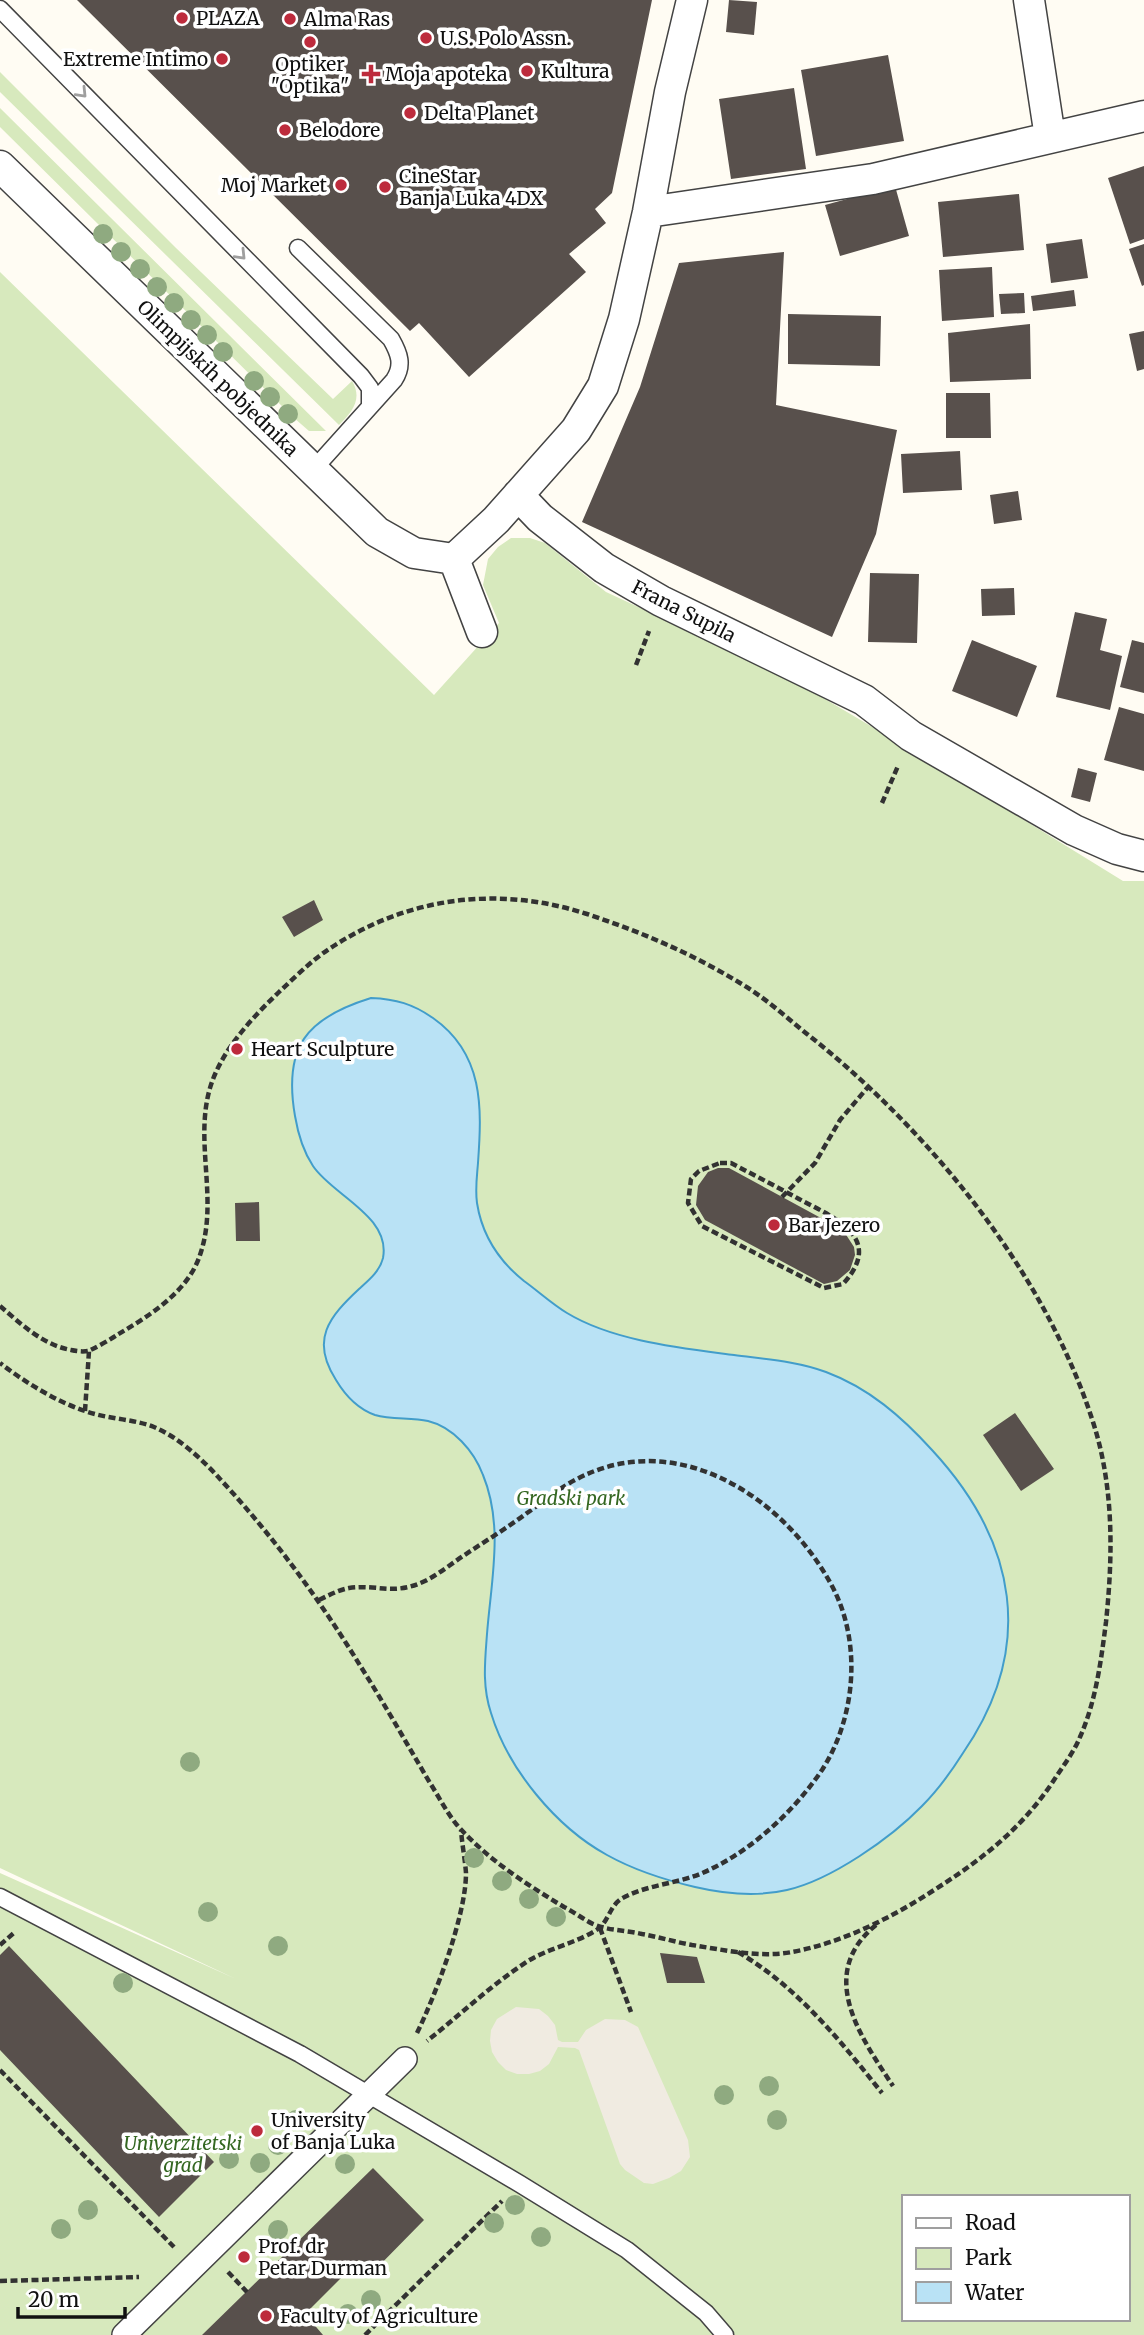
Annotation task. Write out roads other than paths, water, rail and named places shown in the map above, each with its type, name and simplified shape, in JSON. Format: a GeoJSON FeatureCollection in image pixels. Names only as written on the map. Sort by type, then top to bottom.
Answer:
{"type":"FeatureCollection","features":[{"type":"Feature","properties":{"kind":"street"},"geometry":{"type":"LineString","coordinates":[[482,632],[453,559],[496,520],[576,430],[603,386],[624,319],[648,212],[670,92],[692,0]]}},
{"type":"Feature","properties":{"kind":"street"},"geometry":{"type":"LineString","coordinates":[[1029,0],[1050,137]]}},
{"type":"Feature","properties":{"kind":"street"},"geometry":{"type":"LineString","coordinates":[[648,212],[873,178],[1144,116]]}},
{"type":"Feature","properties":{"kind":"street","name":"Olimpijskih pobjednika"},"geometry":{"type":"LineString","coordinates":[[0,166],[377,532],[414,554],[453,559]]}},
{"type":"Feature","properties":{"kind":"street","name":"Frana Supila"},"geometry":{"type":"LineString","coordinates":[[518,495],[540,518],[604,568],[661,601],[864,700],[911,736],[1074,830],[1117,849],[1144,856]]}},
{"type":"Feature","properties":{"kind":"street"},"geometry":{"type":"LineString","coordinates":[[124,2335],[405,2059]]}},
{"type":"Feature","properties":{"kind":"lane"},"geometry":{"type":"LineString","coordinates":[[0,9],[361,376],[370,388],[370,405]]}},
{"type":"Feature","properties":{"kind":"lane"},"geometry":{"type":"LineString","coordinates":[[298,248],[391,339],[400,361],[399,372],[313,470]]}},
{"type":"Feature","properties":{"kind":"lane"},"geometry":{"type":"LineString","coordinates":[[0,1897],[300,2054],[520,2184],[626,2250],[706,2313],[725,2335]]}},
{"type":"Feature","properties":{"kind":"water"},"geometry":{"type":"Polygon","coordinates":[[[371,998],[396,1001],[418,1009],[450,1032],[462,1048],[471,1065],[479,1102],[476,1193],[479,1215],[493,1246],[507,1265],[524,1281],[556,1306],[585,1323],[626,1337],[804,1365],[856,1386],[897,1415],[921,1438],[961,1485],[983,1521],[998,1558],[1007,1596],[1008,1635],[1001,1674],[986,1713],[954,1767],[928,1800],[894,1831],[841,1867],[804,1885],[753,1894],[706,1889],[650,1874],[607,1855],[570,1829],[536,1794],[509,1755],[491,1713],[485,1683],[495,1534],[489,1494],[479,1466],[454,1434],[437,1424],[422,1420],[381,1417],[358,1405],[336,1380],[324,1353],[326,1330],[339,1309],[377,1271],[382,1263],[383,1243],[369,1218],[322,1177],[309,1160],[296,1123],[292,1092],[293,1071],[304,1039],[315,1026],[330,1015],[371,998]]]}},
{"type":"Feature","properties":{"kind":"place","name":"PLAZA"},"geometry":{"type":"Point","coordinates":[182,18]}},
{"type":"Feature","properties":{"kind":"place","name":"Alma Ras"},"geometry":{"type":"Point","coordinates":[290,19]}},
{"type":"Feature","properties":{"kind":"place","name":"U.S. Polo Assn."},"geometry":{"type":"Point","coordinates":[426,38]}},
{"type":"Feature","properties":{"kind":"place","name":"Optiker \"Optika\""},"geometry":{"type":"Point","coordinates":[310,42]}},
{"type":"Feature","properties":{"kind":"place","name":"Extreme Intimo"},"geometry":{"type":"Point","coordinates":[222,59]}},
{"type":"Feature","properties":{"kind":"place","name":"Kultura"},"geometry":{"type":"Point","coordinates":[527,71]}},
{"type":"Feature","properties":{"kind":"place","name":"Moja apoteka"},"geometry":{"type":"Point","coordinates":[371,74]}},
{"type":"Feature","properties":{"kind":"place","name":"Delta Planet"},"geometry":{"type":"Point","coordinates":[410,113]}},
{"type":"Feature","properties":{"kind":"place","name":"Belodore"},"geometry":{"type":"Point","coordinates":[285,130]}},
{"type":"Feature","properties":{"kind":"place","name":"Moj Market"},"geometry":{"type":"Point","coordinates":[341,185]}},
{"type":"Feature","properties":{"kind":"place","name":"CineStar Banja Luka 4DX"},"geometry":{"type":"Point","coordinates":[385,187]}},
{"type":"Feature","properties":{"kind":"place","name":"Heart Sculpture"},"geometry":{"type":"Point","coordinates":[237,1049]}},
{"type":"Feature","properties":{"kind":"place","name":"Bar Jezero"},"geometry":{"type":"Point","coordinates":[774,1225]}},
{"type":"Feature","properties":{"kind":"place","name":"University of Banja Luka"},"geometry":{"type":"Point","coordinates":[257,2131]}},
{"type":"Feature","properties":{"kind":"place","name":"Prof. dr Petar Durman"},"geometry":{"type":"Point","coordinates":[244,2257]}},
{"type":"Feature","properties":{"kind":"place","name":"Faculty of Agriculture"},"geometry":{"type":"Point","coordinates":[266,2316]}},
{"type":"Feature","properties":{"kind":"park label","name":"Gradski park"},"geometry":{"type":"Point","coordinates":[571,1498]}},
{"type":"Feature","properties":{"kind":"park label","name":"Univerzitetski grad"},"geometry":{"type":"Point","coordinates":[183,2154]}}]}
